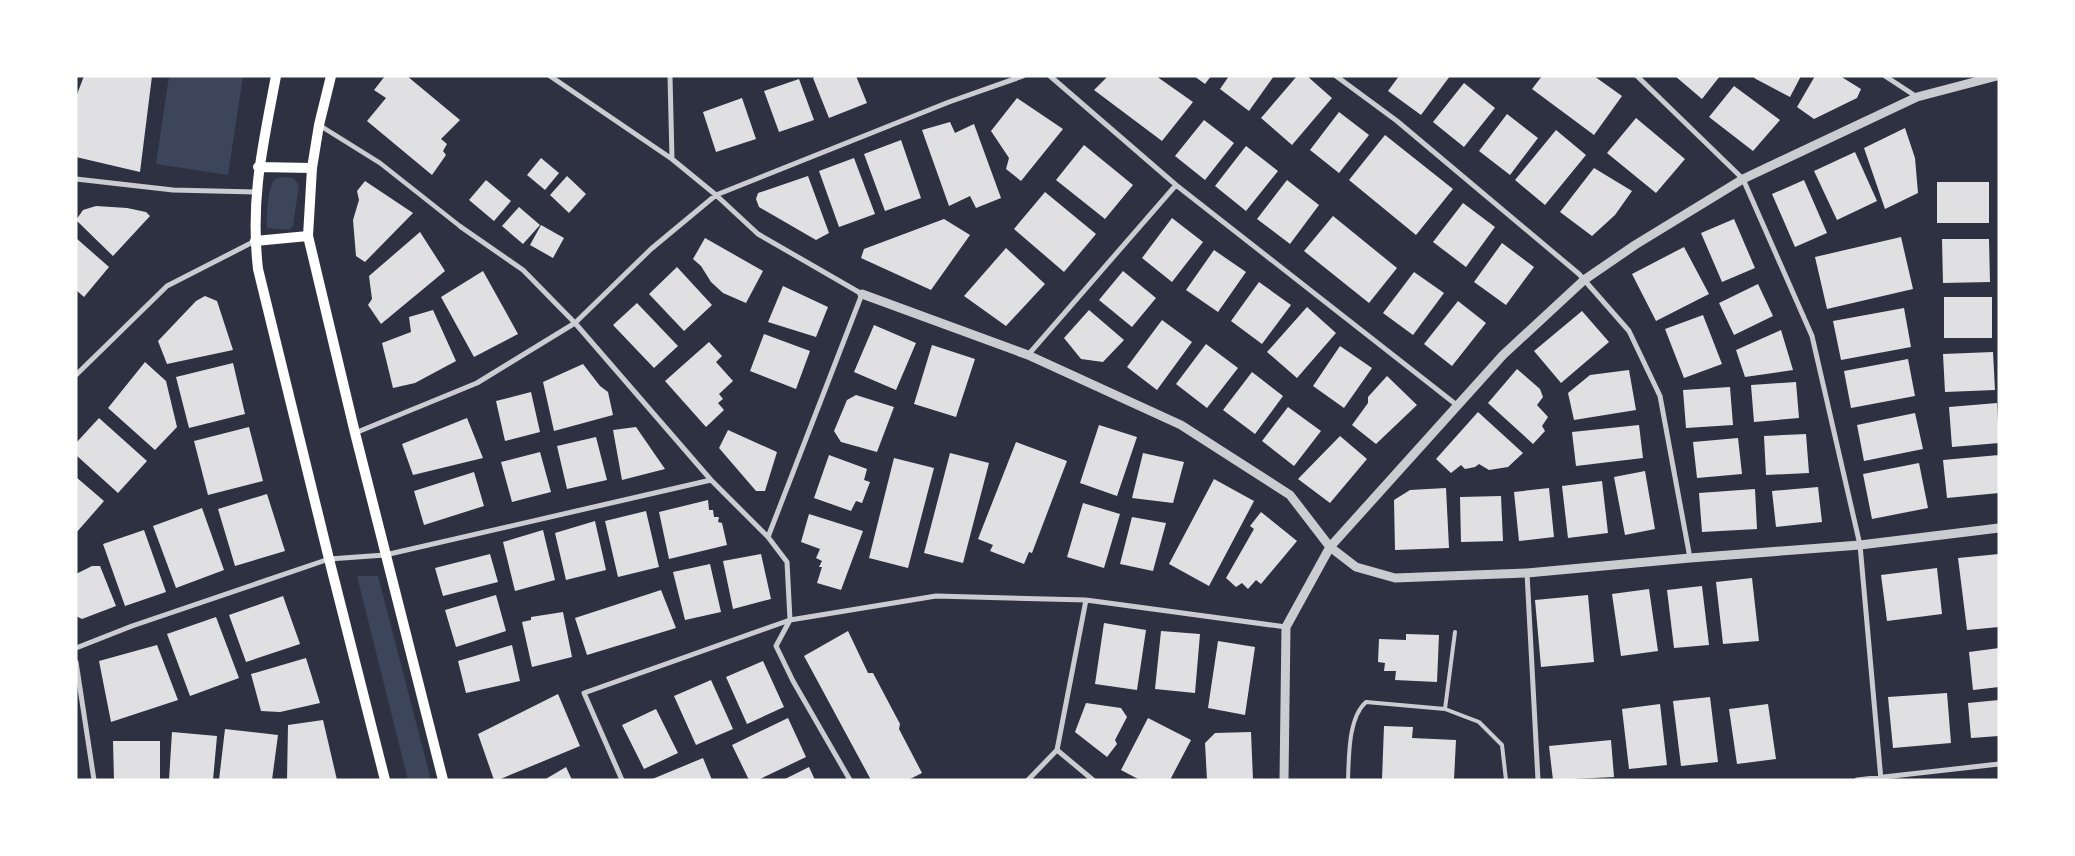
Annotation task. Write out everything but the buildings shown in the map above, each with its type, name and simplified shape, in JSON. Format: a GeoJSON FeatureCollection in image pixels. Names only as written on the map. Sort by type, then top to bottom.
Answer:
{"type":"FeatureCollection","features":[{"type":"Feature","properties":{"kind":"main road"},"geometry":{"type":"LineString","coordinates":[[276,76],[258,167],[255,192],[255,241],[258,269],[385,780]]}},
{"type":"Feature","properties":{"kind":"main road"},"geometry":{"type":"LineString","coordinates":[[330,76],[312,168],[308,236],[385,555],[443,780]]}},
{"type":"Feature","properties":{"kind":"main road"},"geometry":{"type":"LineString","coordinates":[[258,167],[312,168]]}},
{"type":"Feature","properties":{"kind":"main road"},"geometry":{"type":"LineString","coordinates":[[255,241],[308,236]]}},
{"type":"Feature","properties":{"kind":"street"},"geometry":{"type":"LineString","coordinates":[[550,76],[672,159],[716,195],[758,234],[862,294],[1028,355],[1181,425],[1290,495],[1330,547],[1356,567],[1395,578],[1527,573],[1860,544],[1999,528]]}},
{"type":"Feature","properties":{"kind":"street"},"geometry":{"type":"LineString","coordinates":[[670,76],[672,159]]}},
{"type":"Feature","properties":{"kind":"street"},"geometry":{"type":"LineString","coordinates":[[355,433],[476,383],[575,323],[651,249],[716,195],[940,105],[1023,76]]}},
{"type":"Feature","properties":{"kind":"street"},"geometry":{"type":"LineString","coordinates":[[1050,76],[1176,185],[1458,406]]}},
{"type":"Feature","properties":{"kind":"street"},"geometry":{"type":"LineString","coordinates":[[1336,76],[1397,121],[1584,280],[1629,331],[1660,396],[1690,558]]}},
{"type":"Feature","properties":{"kind":"street"},"geometry":{"type":"LineString","coordinates":[[1637,76],[1743,179],[1812,336],[1860,544],[1881,778]]}},
{"type":"Feature","properties":{"kind":"street"},"geometry":{"type":"LineString","coordinates":[[1885,76],[1917,97]]}},
{"type":"Feature","properties":{"kind":"street"},"geometry":{"type":"LineString","coordinates":[[1284,780],[1286,626],[1330,547],[1503,355],[1584,280],[1635,245],[1743,179],[1917,97],[1997,76]]}},
{"type":"Feature","properties":{"kind":"street"},"geometry":{"type":"LineString","coordinates":[[319,125],[380,163],[461,227],[523,270],[575,323],[711,480],[768,537],[787,562],[790,620],[776,646],[793,681],[850,780]]}},
{"type":"Feature","properties":{"kind":"street"},"geometry":{"type":"LineString","coordinates":[[76,179],[173,190],[255,192]]}},
{"type":"Feature","properties":{"kind":"street"},"geometry":{"type":"LineString","coordinates":[[1028,355],[1176,185]]}},
{"type":"Feature","properties":{"kind":"street"},"geometry":{"type":"LineString","coordinates":[[76,376],[167,286],[255,241]]}},
{"type":"Feature","properties":{"kind":"street"},"geometry":{"type":"LineString","coordinates":[[768,537],[862,294]]}},
{"type":"Feature","properties":{"kind":"street"},"geometry":{"type":"LineString","coordinates":[[76,648],[132,626],[329,558],[385,555],[711,480]]}},
{"type":"Feature","properties":{"kind":"street"},"geometry":{"type":"LineString","coordinates":[[1527,573],[1538,780]]}},
{"type":"Feature","properties":{"kind":"street"},"geometry":{"type":"LineString","coordinates":[[622,780],[584,694],[790,620],[936,596],[1086,600],[1286,626]]}},
{"type":"Feature","properties":{"kind":"street"},"geometry":{"type":"LineString","coordinates":[[1028,780],[1057,750],[1086,600]]}},
{"type":"Feature","properties":{"kind":"street"},"geometry":{"type":"LineString","coordinates":[[76,662],[94,780]]}},
{"type":"Feature","properties":{"kind":"street"},"geometry":{"type":"LineString","coordinates":[[1057,750],[1093,780]]}},
{"type":"Feature","properties":{"kind":"street"},"geometry":{"type":"LineString","coordinates":[[1858,780],[1999,764]]}},
{"type":"Feature","properties":{"kind":"lane"},"geometry":{"type":"LineString","coordinates":[[1444,709],[1455,632]]}},
{"type":"Feature","properties":{"kind":"lane"},"geometry":{"type":"LineString","coordinates":[[1348,780],[1349,745],[1358,709],[1366,702],[1444,709],[1479,722],[1502,745],[1506,780]]}},
{"type":"Feature","properties":{"kind":"shaded area"},"geometry":{"type":"Polygon","coordinates":[[[169,76],[243,76],[228,175],[156,164],[169,76]]]}},
{"type":"Feature","properties":{"kind":"shaded area"},"geometry":{"type":"Polygon","coordinates":[[[283,177],[293,178],[299,185],[293,226],[289,230],[267,228],[267,210],[271,188],[275,179],[283,177]]]}},
{"type":"Feature","properties":{"kind":"shaded area"},"geometry":{"type":"Polygon","coordinates":[[[357,576],[378,576],[431,780],[408,780],[357,576]]]}}]}
